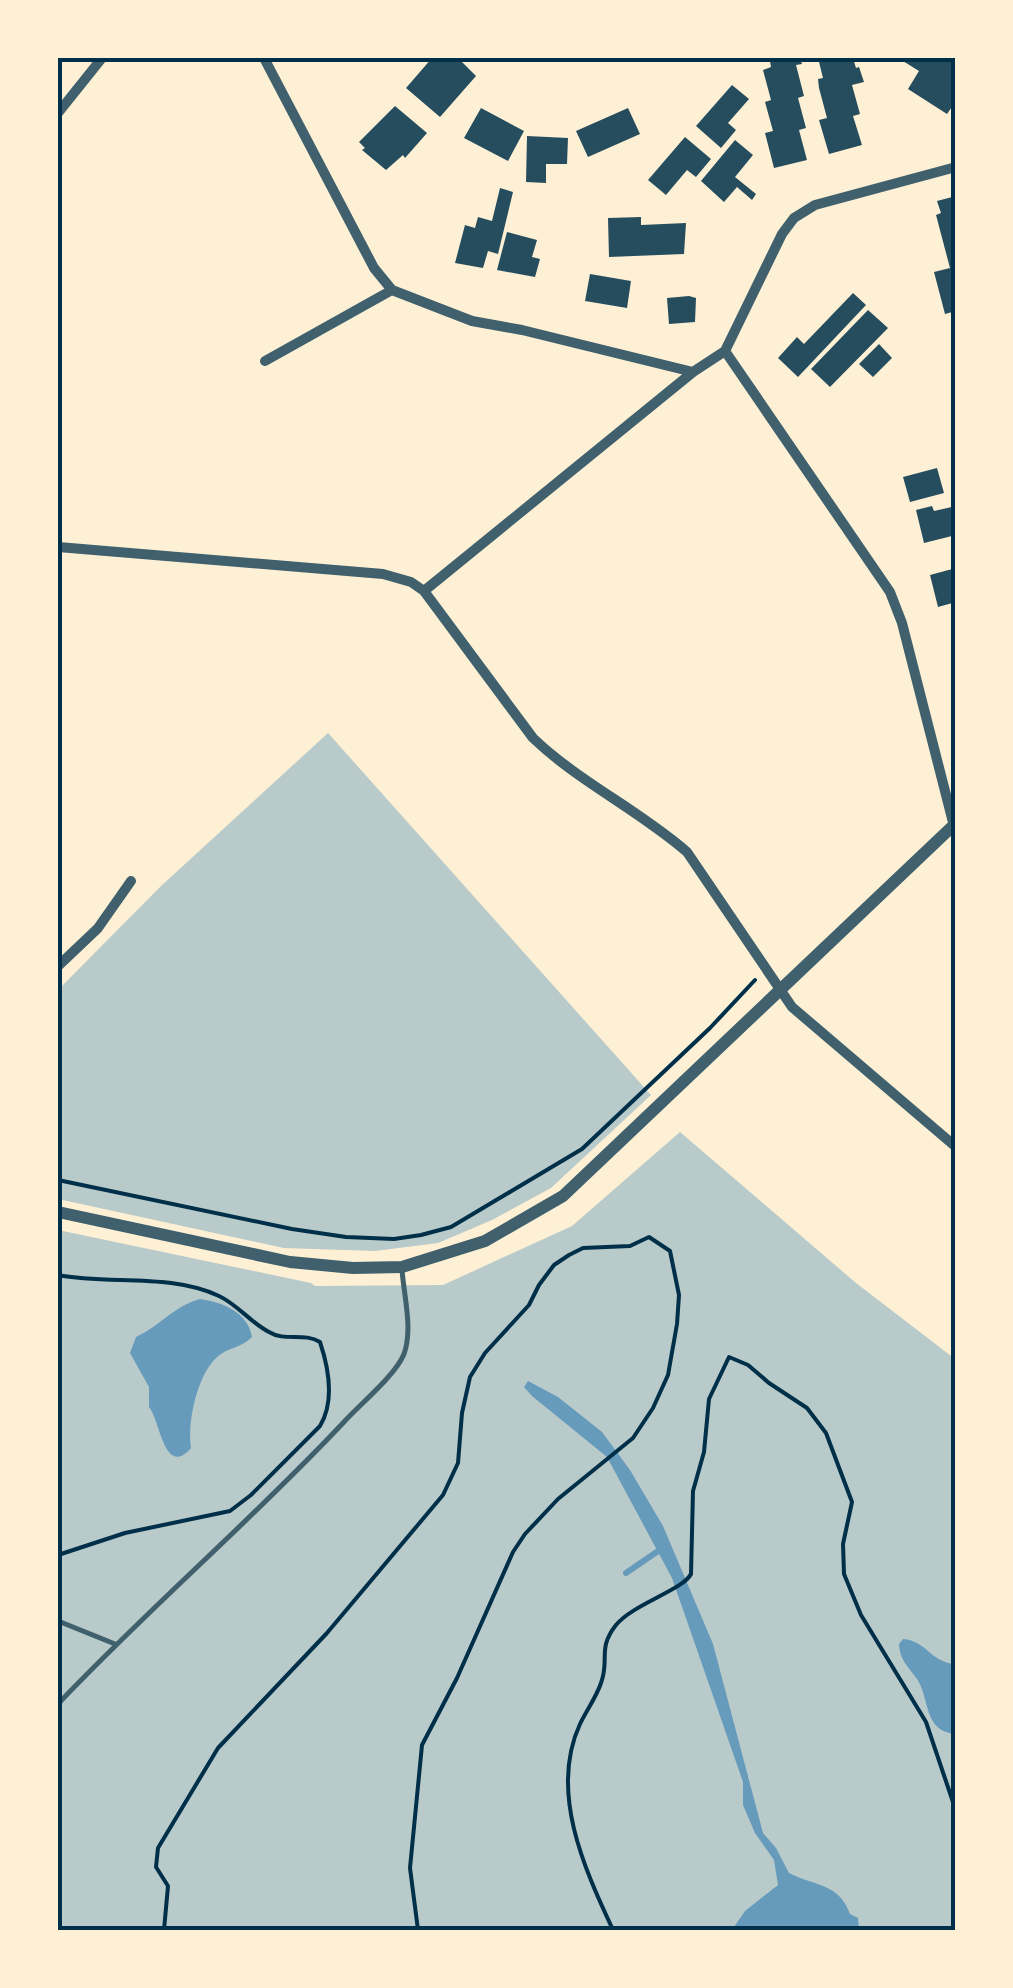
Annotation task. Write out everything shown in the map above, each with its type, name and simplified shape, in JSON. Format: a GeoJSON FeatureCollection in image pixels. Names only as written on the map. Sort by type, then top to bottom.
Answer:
{"type":"FeatureCollection","features":[{"type":"Feature","properties":{"kind":"street"},"geometry":{"type":"LineString","coordinates":[[58,113],[102,58]]}},
{"type":"Feature","properties":{"kind":"street"},"geometry":{"type":"LineString","coordinates":[[264,58],[374,268],[392,290],[472,321],[693,372]]}},
{"type":"Feature","properties":{"kind":"street"},"geometry":{"type":"LineString","coordinates":[[424,591],[693,372],[725,351],[782,234],[794,218],[837,198],[956,167]]}},
{"type":"Feature","properties":{"kind":"street"},"geometry":{"type":"LineString","coordinates":[[264,361],[392,290]]}},
{"type":"Feature","properties":{"kind":"street"},"geometry":{"type":"LineString","coordinates":[[58,1212],[290,1262],[353,1268],[402,1267],[485,1242],[563,1196],[778,989],[955,827],[902,623],[890,592],[725,351]]}},
{"type":"Feature","properties":{"kind":"street"},"geometry":{"type":"LineString","coordinates":[[58,547],[382,574],[411,582],[424,591],[533,738],[687,852],[792,1007],[956,1147]]}},
{"type":"Feature","properties":{"kind":"street"},"geometry":{"type":"LineString","coordinates":[[58,966],[98,928],[131,881]]}},
{"type":"Feature","properties":{"kind":"lane"},"geometry":{"type":"LineString","coordinates":[[58,1704],[316,1451],[404,1356],[408,1331],[402,1267]]}},
{"type":"Feature","properties":{"kind":"lane"},"geometry":{"type":"LineString","coordinates":[[58,1621],[115,1644]]}},
{"type":"Feature","properties":{"kind":"path"},"geometry":{"type":"LineString","coordinates":[[58,1180],[310,1232],[394,1239],[436,1231],[476,1213],[582,1149],[710,1028],[766,969]]}},
{"type":"Feature","properties":{"kind":"path"},"geometry":{"type":"LineString","coordinates":[[164,1930],[168,1886],[156,1867],[158,1848],[218,1748],[327,1632],[443,1495],[458,1463],[470,1377],[485,1353],[529,1305],[554,1265],[568,1254],[583,1248],[630,1246],[649,1237],[670,1251],[676,1269],[677,1324],[668,1375],[633,1438],[538,1518],[513,1552],[422,1746],[410,1868],[418,1930]]}},
{"type":"Feature","properties":{"kind":"path"},"geometry":{"type":"LineString","coordinates":[[58,1275],[92,1282],[193,1287],[234,1304],[270,1333],[310,1335],[320,1342],[326,1357],[329,1398],[320,1426],[230,1511],[125,1532],[58,1555]]}},
{"type":"Feature","properties":{"kind":"path"},"geometry":{"type":"LineString","coordinates":[[613,1930],[582,1858],[566,1784],[579,1726],[605,1674],[604,1645],[618,1622],[688,1581],[693,1555],[693,1490],[704,1452],[709,1399],[728,1358],[748,1366],[807,1408],[826,1433],[852,1502],[842,1544],[844,1574],[861,1615],[926,1722],[956,1811]]}},
{"type":"Feature","properties":{"kind":"shaded area"},"geometry":{"type":"Polygon","coordinates":[[[328,733],[651,1095],[551,1188],[438,1243],[375,1251],[284,1248],[58,1199],[58,990],[161,886],[328,733]]]}},
{"type":"Feature","properties":{"kind":"shaded area"},"geometry":{"type":"Polygon","coordinates":[[[680,1132],[856,1283],[955,1359],[955,1930],[58,1930],[58,1230],[315,1286],[443,1285],[572,1226],[680,1132]]]}},
{"type":"Feature","properties":{"kind":"water"},"geometry":{"type":"Polygon","coordinates":[[[200,1299],[240,1315],[252,1337],[221,1354],[210,1365],[195,1400],[191,1448],[182,1456],[175,1456],[164,1444],[149,1407],[149,1387],[130,1353],[136,1337],[182,1306],[200,1299]]]}},
{"type":"Feature","properties":{"kind":"water"},"geometry":{"type":"Polygon","coordinates":[[[528,1381],[558,1397],[602,1432],[630,1470],[663,1526],[713,1644],[763,1833],[789,1873],[839,1896],[850,1914],[858,1918],[859,1930],[732,1930],[745,1911],[778,1885],[774,1860],[755,1833],[743,1805],[743,1782],[672,1578],[607,1457],[532,1396],[524,1387],[528,1381]]]}},
{"type":"Feature","properties":{"kind":"water"},"geometry":{"type":"Polygon","coordinates":[[[903,1639],[955,1664],[955,1734],[945,1732],[932,1720],[921,1687],[901,1655],[899,1644],[903,1639]]]}},
{"type":"Feature","properties":{"kind":"building"},"geometry":{"type":"Polygon","coordinates":[[[432,58],[458,58],[476,76],[440,117],[406,88],[432,58]]]}},
{"type":"Feature","properties":{"kind":"building"},"geometry":{"type":"Polygon","coordinates":[[[779,58],[800,58],[802,64],[796,65],[804,96],[798,98],[806,128],[799,130],[807,160],[774,168],[765,133],[773,131],[765,102],[771,100],[763,70],[779,58]]]}},
{"type":"Feature","properties":{"kind":"building"},"geometry":{"type":"Polygon","coordinates":[[[818,58],[853,58],[856,68],[859,67],[864,82],[852,85],[860,114],[853,116],[862,145],[829,154],[819,120],[827,118],[819,88],[818,79],[823,78],[818,58]]]}},
{"type":"Feature","properties":{"kind":"building"},"geometry":{"type":"Polygon","coordinates":[[[898,58],[956,58],[956,101],[947,114],[908,89],[919,71],[898,58]]]}},
{"type":"Feature","properties":{"kind":"building"},"geometry":{"type":"Polygon","coordinates":[[[732,85],[749,99],[728,123],[736,130],[721,148],[696,126],[732,85]]]}},
{"type":"Feature","properties":{"kind":"building"},"geometry":{"type":"Polygon","coordinates":[[[395,106],[427,133],[405,158],[403,155],[386,170],[362,150],[365,148],[359,142],[395,106]]]}},
{"type":"Feature","properties":{"kind":"building"},"geometry":{"type":"Polygon","coordinates":[[[481,108],[524,131],[508,161],[464,138],[481,108]]]}},
{"type":"Feature","properties":{"kind":"building"},"geometry":{"type":"Polygon","coordinates":[[[628,108],[640,134],[588,157],[576,131],[628,108]]]}},
{"type":"Feature","properties":{"kind":"building"},"geometry":{"type":"Polygon","coordinates":[[[527,136],[568,138],[567,164],[546,164],[546,183],[526,182],[527,136]]]}},
{"type":"Feature","properties":{"kind":"building"},"geometry":{"type":"Polygon","coordinates":[[[685,137],[711,159],[696,177],[687,170],[666,195],[648,180],[685,137]]]}},
{"type":"Feature","properties":{"kind":"building"},"geometry":{"type":"Polygon","coordinates":[[[735,140],[753,155],[735,177],[756,194],[752,200],[737,187],[724,202],[701,181],[735,140]]]}},
{"type":"Feature","properties":{"kind":"building"},"geometry":{"type":"Polygon","coordinates":[[[500,188],[513,192],[498,254],[488,251],[483,268],[455,263],[465,225],[475,228],[478,217],[492,221],[500,188]]]}},
{"type":"Feature","properties":{"kind":"building"},"geometry":{"type":"Polygon","coordinates":[[[956,196],[956,311],[945,314],[934,272],[950,268],[936,215],[941,213],[937,201],[956,196]]]}},
{"type":"Feature","properties":{"kind":"building"},"geometry":{"type":"Polygon","coordinates":[[[641,217],[641,225],[686,223],[684,254],[609,257],[608,218],[641,217]]]}},
{"type":"Feature","properties":{"kind":"building"},"geometry":{"type":"Polygon","coordinates":[[[507,232],[537,240],[532,257],[540,259],[535,277],[497,270],[507,232]]]}},
{"type":"Feature","properties":{"kind":"building"},"geometry":{"type":"Polygon","coordinates":[[[590,274],[631,281],[627,308],[585,301],[590,274]]]}},
{"type":"Feature","properties":{"kind":"building"},"geometry":{"type":"Polygon","coordinates":[[[853,293],[866,305],[798,377],[778,358],[797,337],[804,344],[853,293]]]}},
{"type":"Feature","properties":{"kind":"building"},"geometry":{"type":"Polygon","coordinates":[[[667,298],[696,298],[695,322],[669,324],[667,298]]]}},
{"type":"Feature","properties":{"kind":"building"},"geometry":{"type":"Polygon","coordinates":[[[868,310],[888,328],[830,387],[811,369],[868,310]]]}},
{"type":"Feature","properties":{"kind":"building"},"geometry":{"type":"Polygon","coordinates":[[[879,344],[892,358],[873,377],[859,364],[879,344]]]}},
{"type":"Feature","properties":{"kind":"building"},"geometry":{"type":"Polygon","coordinates":[[[937,468],[944,493],[910,502],[903,477],[937,468]]]}},
{"type":"Feature","properties":{"kind":"building"},"geometry":{"type":"Polygon","coordinates":[[[932,506],[934,511],[956,506],[956,535],[924,543],[916,510],[932,506]]]}},
{"type":"Feature","properties":{"kind":"building"},"geometry":{"type":"Polygon","coordinates":[[[956,568],[956,602],[938,607],[930,575],[956,568]]]}},
{"type":"Feature","properties":{"kind":"waterway"},"geometry":{"type":"LineString","coordinates":[[626,1573],[661,1549]]}}]}
